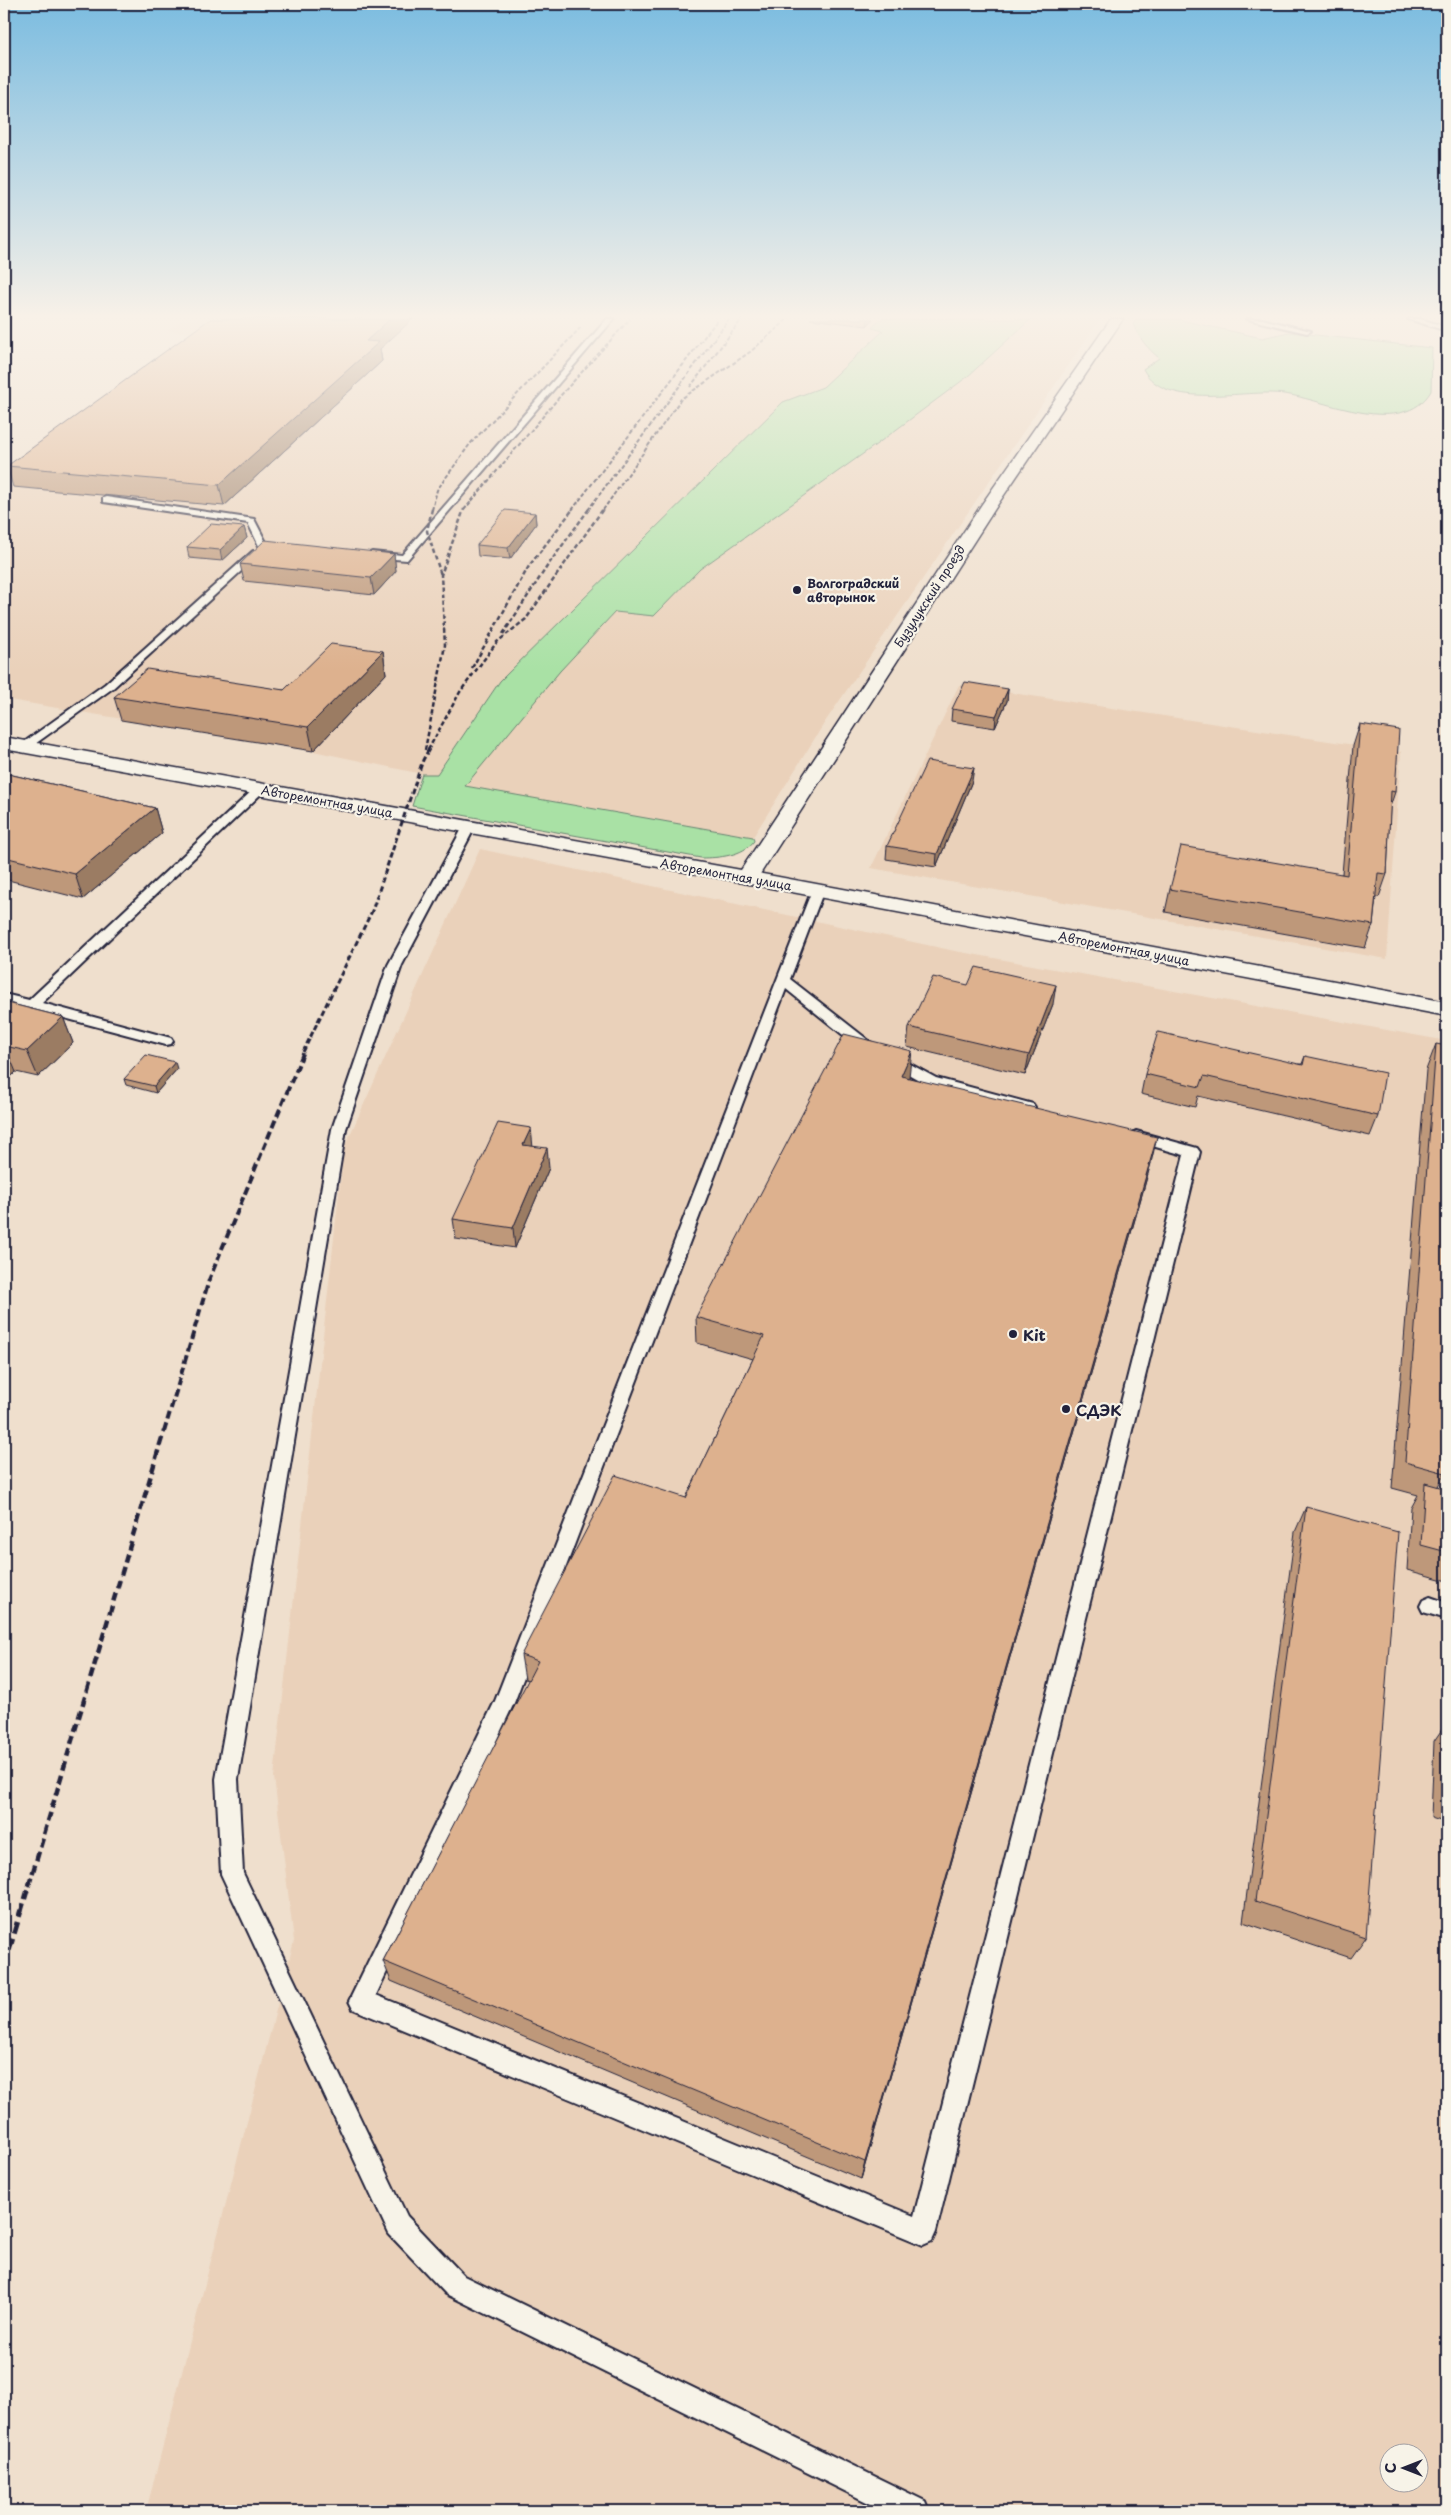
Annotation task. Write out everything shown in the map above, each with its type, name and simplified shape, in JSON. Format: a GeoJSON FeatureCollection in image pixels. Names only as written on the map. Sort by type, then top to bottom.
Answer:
{"type":"FeatureCollection","features":[{"type":"Feature","properties":{"kind":"main road","name":"Бузулукский проезд"},"geometry":{"type":"LineString","coordinates":[[747,877],[990,504],[1036,436]]}},
{"type":"Feature","properties":{"kind":"main road","name":"Авторемонтная улица"},"geometry":{"type":"LineString","coordinates":[[4,743],[818,890],[1447,1009]]}},
{"type":"Feature","properties":{"kind":"lane"},"geometry":{"type":"LineString","coordinates":[[366,555],[404,558],[509,436]]}},
{"type":"Feature","properties":{"kind":"lane"},"geometry":{"type":"LineString","coordinates":[[24,747],[109,686],[268,546],[251,521],[106,500]]}},
{"type":"Feature","properties":{"kind":"lane"},"geometry":{"type":"LineString","coordinates":[[32,1005],[260,789]]}},
{"type":"Feature","properties":{"kind":"lane"},"geometry":{"type":"LineString","coordinates":[[469,827],[395,965],[339,1129],[227,1779],[232,1874],[398,2224],[456,2285],[915,2511]]}},
{"type":"Feature","properties":{"kind":"lane"},"geometry":{"type":"LineString","coordinates":[[818,890],[504,1703],[362,2001],[923,2232],[1192,1152],[1118,1132]]}},
{"type":"Feature","properties":{"kind":"lane"},"geometry":{"type":"LineString","coordinates":[[783,980],[858,1040],[931,1081],[1043,1111]]}},
{"type":"Feature","properties":{"kind":"lane"},"geometry":{"type":"LineString","coordinates":[[4,998],[166,1041]]}},
{"type":"Feature","properties":{"kind":"shaded area"},"geometry":{"type":"Polygon","coordinates":[[[80,436],[748,436],[500,681],[437,774],[422,774],[313,751],[4,699],[4,485],[15,485],[80,436]]]}},
{"type":"Feature","properties":{"kind":"shaded area","name":"Волгоградский авторынок"},"geometry":{"type":"Polygon","coordinates":[[[887,436],[1020,436],[825,722],[753,837],[464,786],[560,671],[615,612],[654,616],[700,569],[887,436]]]}},
{"type":"Feature","properties":{"kind":"shaded area"},"geometry":{"type":"Polygon","coordinates":[[[959,685],[1401,752],[1387,959],[871,868],[959,685]]]}},
{"type":"Feature","properties":{"kind":"shaded area"},"geometry":{"type":"Polygon","coordinates":[[[480,849],[955,951],[1447,1041],[1447,2511],[146,2511],[294,1941],[274,1777],[344,1148],[480,849]]]}},
{"type":"Feature","properties":{"kind":"green space"},"geometry":{"type":"Polygon","coordinates":[[[748,436],[887,436],[700,569],[654,616],[615,612],[560,671],[465,786],[753,837],[754,841],[743,850],[730,855],[701,858],[412,806],[422,774],[437,774],[500,681],[748,436]]]}},
{"type":"Feature","properties":{"kind":"building"},"geometry":{"type":"Polygon","coordinates":[[[48,436],[273,436],[219,485],[7,466],[48,436]]]}},
{"type":"Feature","properties":{"kind":"building"},"geometry":{"type":"Polygon","coordinates":[[[505,510],[535,513],[508,548],[477,545],[505,510]]]}},
{"type":"Feature","properties":{"kind":"building"},"geometry":{"type":"Polygon","coordinates":[[[211,524],[244,527],[220,550],[187,547],[211,524]]]}},
{"type":"Feature","properties":{"kind":"building"},"geometry":{"type":"Polygon","coordinates":[[[265,540],[394,554],[371,578],[240,564],[265,540]]]}},
{"type":"Feature","properties":{"kind":"building"},"geometry":{"type":"Polygon","coordinates":[[[331,644],[383,651],[308,727],[114,697],[147,669],[284,690],[331,644]]]}},
{"type":"Feature","properties":{"kind":"building"},"geometry":{"type":"Polygon","coordinates":[[[965,682],[1008,689],[996,716],[952,709],[965,682]]]}},
{"type":"Feature","properties":{"kind":"building"},"geometry":{"type":"Polygon","coordinates":[[[1360,724],[1399,730],[1395,792],[1391,791],[1387,874],[1378,873],[1373,925],[1170,889],[1181,846],[1347,875],[1360,724]]]}},
{"type":"Feature","properties":{"kind":"building"},"geometry":{"type":"Polygon","coordinates":[[[927,761],[974,768],[937,854],[887,846],[927,761]]]}},
{"type":"Feature","properties":{"kind":"building"},"geometry":{"type":"Polygon","coordinates":[[[4,773],[155,808],[75,874],[4,857],[4,773]]]}},
{"type":"Feature","properties":{"kind":"building"},"geometry":{"type":"Polygon","coordinates":[[[976,967],[1056,985],[1029,1055],[909,1027],[933,977],[968,985],[976,967]]]}},
{"type":"Feature","properties":{"kind":"building"},"geometry":{"type":"Polygon","coordinates":[[[4,1002],[63,1017],[27,1051],[4,1047],[4,1002]]]}},
{"type":"Feature","properties":{"kind":"building"},"geometry":{"type":"Polygon","coordinates":[[[1158,1032],[1303,1065],[1305,1056],[1385,1073],[1378,1116],[1204,1076],[1200,1087],[1145,1074],[1158,1032]]]}},
{"type":"Feature","properties":{"kind":"building"},"geometry":{"type":"Polygon","coordinates":[[[844,1034],[912,1051],[901,1076],[1157,1137],[865,2162],[383,1961],[538,1661],[521,1655],[615,1475],[686,1498],[764,1336],[696,1317],[844,1034]]]}},
{"type":"Feature","properties":{"kind":"building"},"geometry":{"type":"Polygon","coordinates":[[[1436,1044],[1447,1046],[1447,1436],[1445,1473],[1405,1462],[1436,1044]]]}},
{"type":"Feature","properties":{"kind":"building"},"geometry":{"type":"Polygon","coordinates":[[[146,1055],[175,1062],[154,1086],[124,1079],[146,1055]]]}},
{"type":"Feature","properties":{"kind":"building"},"geometry":{"type":"Polygon","coordinates":[[[498,1123],[531,1128],[523,1145],[547,1148],[513,1228],[453,1219],[498,1123]]]}},
{"type":"Feature","properties":{"kind":"building"},"geometry":{"type":"Polygon","coordinates":[[[1425,1483],[1447,1489],[1447,1552],[1421,1545],[1425,1483]]]}},
{"type":"Feature","properties":{"kind":"building"},"geometry":{"type":"Polygon","coordinates":[[[1306,1507],[1398,1532],[1366,1937],[1255,1901],[1306,1507]]]}},
{"type":"Feature","properties":{"kind":"railway"},"geometry":{"type":"LineString","coordinates":[[432,510],[437,490],[477,436]]}},
{"type":"Feature","properties":{"kind":"railway"},"geometry":{"type":"LineString","coordinates":[[464,510],[526,436]]}},
{"type":"Feature","properties":{"kind":"railway"},"geometry":{"type":"LineString","coordinates":[[572,510],[628,436]]}},
{"type":"Feature","properties":{"kind":"railway"},"geometry":{"type":"LineString","coordinates":[[588,510],[642,436]]}},
{"type":"Feature","properties":{"kind":"railway"},"geometry":{"type":"LineString","coordinates":[[603,510],[655,436]]}},
{"type":"Feature","properties":{"kind":"railway"},"geometry":{"type":"LineString","coordinates":[[432,509],[427,531],[441,575]]}},
{"type":"Feature","properties":{"kind":"railway"},"geometry":{"type":"LineString","coordinates":[[441,575],[464,509]]}},
{"type":"Feature","properties":{"kind":"railway"},"geometry":{"type":"LineString","coordinates":[[472,668],[529,566],[573,509]]}},
{"type":"Feature","properties":{"kind":"railway"},"geometry":{"type":"LineString","coordinates":[[503,634],[548,565],[589,509]]}},
{"type":"Feature","properties":{"kind":"railway"},"geometry":{"type":"LineString","coordinates":[[428,750],[460,692],[497,642],[526,619],[603,509]]}},
{"type":"Feature","properties":{"kind":"railway"},"geometry":{"type":"LineString","coordinates":[[425,750],[445,645],[441,575]]}},
{"type":"Feature","properties":{"kind":"railway"},"geometry":{"type":"LineString","coordinates":[[303,1052],[372,911],[423,760],[429,749]]}},
{"type":"Feature","properties":{"kind":"railway"},"geometry":{"type":"LineString","coordinates":[[164,1432],[209,1280],[304,1051]]}},
{"type":"Feature","properties":{"kind":"railway"},"geometry":{"type":"LineString","coordinates":[[21,1912],[164,1431]]}},
{"type":"Feature","properties":{"kind":"railway"},"geometry":{"type":"LineString","coordinates":[[4,1967],[21,1910]]}},
{"type":"Feature","properties":{"kind":"place","name":"Волгоградский авторынок"},"geometry":{"type":"Point","coordinates":[797,590]}},
{"type":"Feature","properties":{"kind":"place","name":"Kit"},"geometry":{"type":"Point","coordinates":[1013,1334]}},
{"type":"Feature","properties":{"kind":"place","name":"СДЭК"},"geometry":{"type":"Point","coordinates":[1066,1409]}}]}
